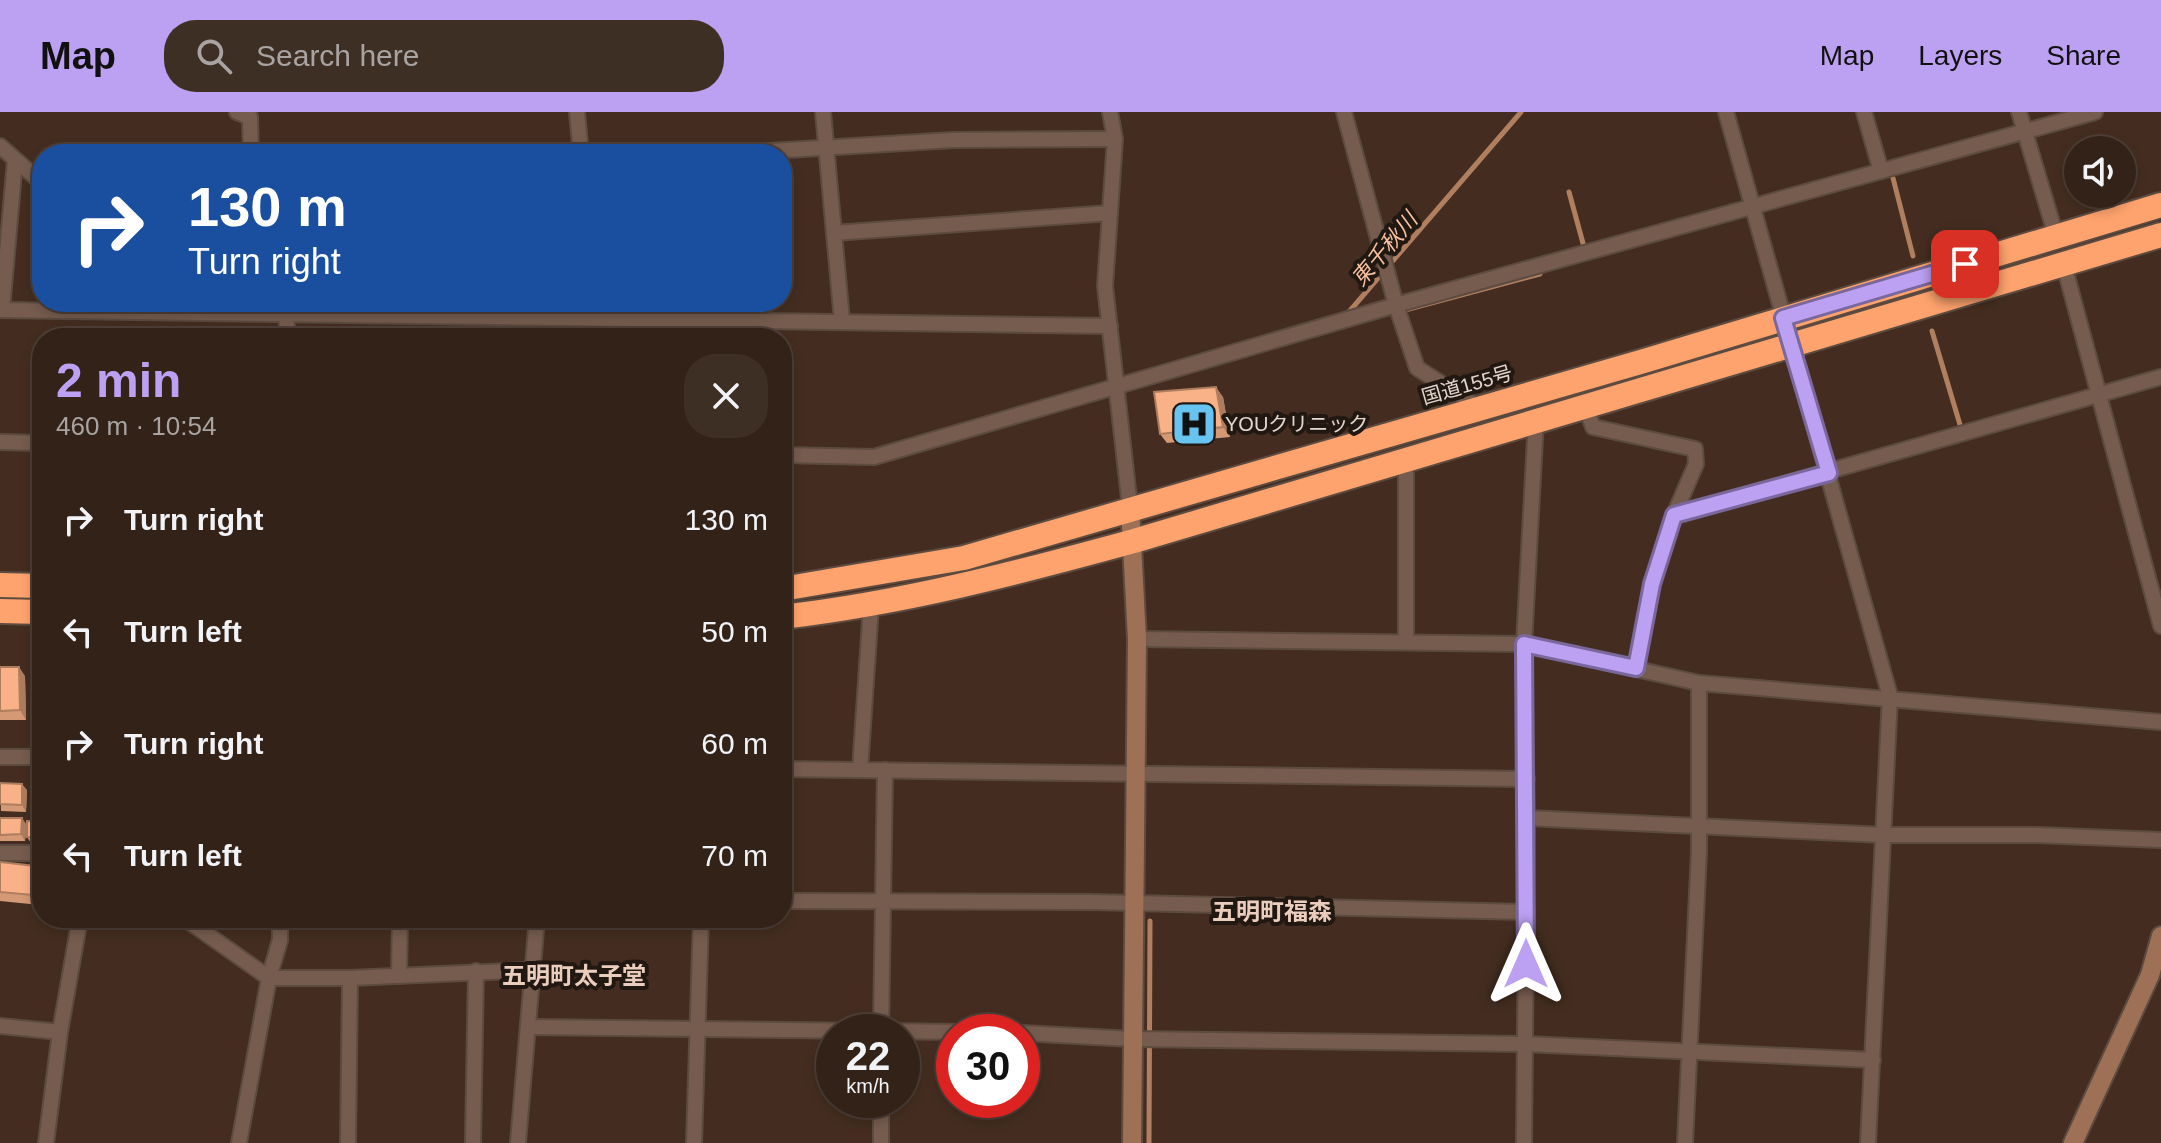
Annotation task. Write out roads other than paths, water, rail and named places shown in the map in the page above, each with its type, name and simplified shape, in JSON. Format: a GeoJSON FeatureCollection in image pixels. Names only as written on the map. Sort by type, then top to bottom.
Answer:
{"type":"FeatureCollection","features":[{"type":"Feature","properties":{"kind":"highway","name":"国道155号"},"geometry":{"type":"LineString","coordinates":[[792,587],[964,558],[1130,507],[1644,361],[2161,205]]}},
{"type":"Feature","properties":{"kind":"highway"},"geometry":{"type":"LineString","coordinates":[[792,616],[871,606],[970,586],[1134,541],[1406,457],[2161,235]]}},
{"type":"Feature","properties":{"kind":"highway"},"geometry":{"type":"LineString","coordinates":[[0,585],[32,586]]}},
{"type":"Feature","properties":{"kind":"highway"},"geometry":{"type":"LineString","coordinates":[[0,611],[32,612]]}},
{"type":"Feature","properties":{"kind":"street"},"geometry":{"type":"LineString","coordinates":[[237,112],[250,117],[251,144]]}},
{"type":"Feature","properties":{"kind":"street"},"geometry":{"type":"LineString","coordinates":[[577,112],[580,144]]}},
{"type":"Feature","properties":{"kind":"street"},"geometry":{"type":"LineString","coordinates":[[823,112],[842,321]]}},
{"type":"Feature","properties":{"kind":"street"},"geometry":{"type":"LineString","coordinates":[[1110,112],[1115,139],[1105,286],[1134,541],[1137,639],[1132,1143]]}},
{"type":"Feature","properties":{"kind":"street"},"geometry":{"type":"LineString","coordinates":[[1344,112],[1396,305],[1417,368],[1478,407]]}},
{"type":"Feature","properties":{"kind":"street"},"geometry":{"type":"LineString","coordinates":[[1726,112],[1890,696],[1868,1143]]}},
{"type":"Feature","properties":{"kind":"street"},"geometry":{"type":"LineString","coordinates":[[1864,112],[1881,171]]}},
{"type":"Feature","properties":{"kind":"street"},"geometry":{"type":"LineString","coordinates":[[2019,112],[2056,236]]}},
{"type":"Feature","properties":{"kind":"street"},"geometry":{"type":"LineString","coordinates":[[792,455],[874,457],[1396,305],[2095,112]]}},
{"type":"Feature","properties":{"kind":"street"},"geometry":{"type":"LineString","coordinates":[[792,149],[953,140],[1115,139]]}},
{"type":"Feature","properties":{"kind":"street"},"geometry":{"type":"LineString","coordinates":[[0,146],[32,174]]}},
{"type":"Feature","properties":{"kind":"street"},"geometry":{"type":"LineString","coordinates":[[15,160],[4,238],[1,310],[32,310]]}},
{"type":"Feature","properties":{"kind":"street"},"geometry":{"type":"LineString","coordinates":[[834,233],[1110,213]]}},
{"type":"Feature","properties":{"kind":"street"},"geometry":{"type":"LineString","coordinates":[[2064,265],[2161,626]]}},
{"type":"Feature","properties":{"kind":"street"},"geometry":{"type":"LineString","coordinates":[[395,312],[1110,326]]}},
{"type":"Feature","properties":{"kind":"street"},"geometry":{"type":"LineString","coordinates":[[530,317],[532,312]]}},
{"type":"Feature","properties":{"kind":"street"},"geometry":{"type":"LineString","coordinates":[[703,319],[703,328]]}},
{"type":"Feature","properties":{"kind":"street"},"geometry":{"type":"LineString","coordinates":[[1674,515],[2161,377]]}},
{"type":"Feature","properties":{"kind":"street"},"geometry":{"type":"LineString","coordinates":[[1585,405],[1593,427],[1695,449],[1696,464],[1674,515],[1652,584],[1636,668]]}},
{"type":"Feature","properties":{"kind":"street"},"geometry":{"type":"LineString","coordinates":[[1524,1143],[1527,779],[1524,644],[1536,420]]}},
{"type":"Feature","properties":{"kind":"street"},"geometry":{"type":"LineString","coordinates":[[0,442],[32,443]]}},
{"type":"Feature","properties":{"kind":"street"},"geometry":{"type":"LineString","coordinates":[[1406,457],[1406,642]]}},
{"type":"Feature","properties":{"kind":"street"},"geometry":{"type":"LineString","coordinates":[[860,770],[871,606]]}},
{"type":"Feature","properties":{"kind":"street"},"geometry":{"type":"LineString","coordinates":[[1137,639],[1524,644],[1699,683],[1890,696],[2161,722]]}},
{"type":"Feature","properties":{"kind":"street"},"geometry":{"type":"LineString","coordinates":[[1685,1143],[1699,825],[1699,683]]}},
{"type":"Feature","properties":{"kind":"street"},"geometry":{"type":"LineString","coordinates":[[0,757],[32,757]]}},
{"type":"Feature","properties":{"kind":"street"},"geometry":{"type":"LineString","coordinates":[[792,769],[1527,779]]}},
{"type":"Feature","properties":{"kind":"street"},"geometry":{"type":"LineString","coordinates":[[881,1014],[885,770]]}},
{"type":"Feature","properties":{"kind":"street"},"geometry":{"type":"LineString","coordinates":[[1527,818],[1884,835],[2037,835],[2161,840]]}},
{"type":"Feature","properties":{"kind":"street"},"geometry":{"type":"LineString","coordinates":[[0,853],[32,853]]}},
{"type":"Feature","properties":{"kind":"street"},"geometry":{"type":"LineString","coordinates":[[792,901],[1527,912]]}},
{"type":"Feature","properties":{"kind":"street"},"geometry":{"type":"LineString","coordinates":[[46,1143],[60,1032],[78,928]]}},
{"type":"Feature","properties":{"kind":"street"},"geometry":{"type":"LineString","coordinates":[[198,928],[269,978],[350,978],[533,970]]}},
{"type":"Feature","properties":{"kind":"street"},"geometry":{"type":"LineString","coordinates":[[239,1143],[280,928]]}},
{"type":"Feature","properties":{"kind":"street"},"geometry":{"type":"LineString","coordinates":[[399,976],[400,928]]}},
{"type":"Feature","properties":{"kind":"street"},"geometry":{"type":"LineString","coordinates":[[518,1143],[536,928]]}},
{"type":"Feature","properties":{"kind":"street"},"geometry":{"type":"LineString","coordinates":[[694,1143],[701,928]]}},
{"type":"Feature","properties":{"kind":"street"},"geometry":{"type":"LineString","coordinates":[[2073,1143],[2150,975],[2161,936]]}},
{"type":"Feature","properties":{"kind":"street"},"geometry":{"type":"LineString","coordinates":[[473,1143],[476,971]]}},
{"type":"Feature","properties":{"kind":"street"},"geometry":{"type":"LineString","coordinates":[[348,1143],[350,978]]}},
{"type":"Feature","properties":{"kind":"street"},"geometry":{"type":"LineString","coordinates":[[0,1026],[60,1032]]}},
{"type":"Feature","properties":{"kind":"street"},"geometry":{"type":"LineString","coordinates":[[528,1027],[816,1031]]}},
{"type":"Feature","properties":{"kind":"street"},"geometry":{"type":"LineString","coordinates":[[1040,1034],[1132,1039],[1526,1044],[1873,1060]]}},
{"type":"Feature","properties":{"kind":"street"},"geometry":{"type":"LineString","coordinates":[[881,1118],[881,1143]]}},
{"type":"Feature","properties":{"kind":"waterway","name":"東千秋川"},"geometry":{"type":"LineString","coordinates":[[1348,313],[1521,112]]}},
{"type":"Feature","properties":{"kind":"waterway"},"geometry":{"type":"LineString","coordinates":[[1893,178],[1913,256]]}},
{"type":"Feature","properties":{"kind":"waterway"},"geometry":{"type":"LineString","coordinates":[[1569,192],[1584,247],[1581,248]]}},
{"type":"Feature","properties":{"kind":"waterway"},"geometry":{"type":"LineString","coordinates":[[1405,310],[1540,274]]}},
{"type":"Feature","properties":{"kind":"waterway"},"geometry":{"type":"LineString","coordinates":[[1932,331],[1961,428]]}},
{"type":"Feature","properties":{"kind":"waterway"},"geometry":{"type":"LineString","coordinates":[[1149,1143],[1150,921]]}},
{"type":"Feature","properties":{"kind":"place","name":"YOUクリニック"},"geometry":{"type":"Point","coordinates":[1194,424]}},
{"type":"Feature","properties":{"kind":"district","name":"五明町福森"},"geometry":{"type":"Point","coordinates":[1272,912]}},
{"type":"Feature","properties":{"kind":"district","name":"五明町太子堂"},"geometry":{"type":"Point","coordinates":[574,976]}}]}
